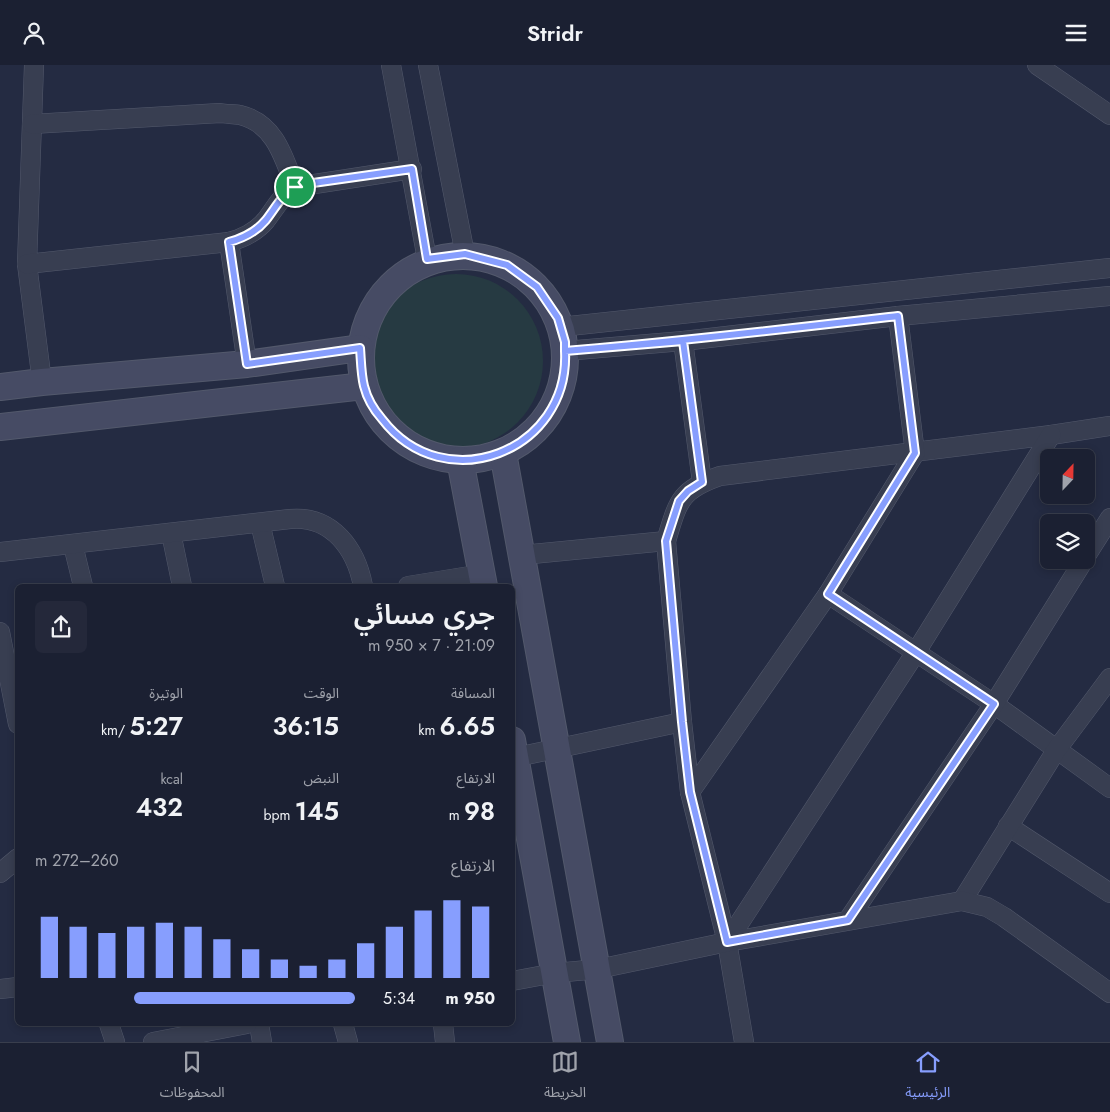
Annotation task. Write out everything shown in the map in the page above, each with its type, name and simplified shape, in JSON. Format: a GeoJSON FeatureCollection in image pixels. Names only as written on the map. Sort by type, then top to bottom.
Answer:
{"type":"FeatureCollection","features":[{"type":"Feature","properties":{"kind":"street"},"geometry":{"type":"LineString","coordinates":[[34,65],[27,264],[42,382]]}},
{"type":"Feature","properties":{"kind":"street"},"geometry":{"type":"LineString","coordinates":[[391,65],[412,169],[427,259]]}},
{"type":"Feature","properties":{"kind":"street"},"geometry":{"type":"LineString","coordinates":[[428,65],[465,254]]}},
{"type":"Feature","properties":{"kind":"street"},"geometry":{"type":"LineString","coordinates":[[1036,65],[1110,115]]}},
{"type":"Feature","properties":{"kind":"street"},"geometry":{"type":"LineString","coordinates":[[32,124],[220,113],[240,115],[256,121],[269,132],[278,144],[295,187]]}},
{"type":"Feature","properties":{"kind":"street"},"geometry":{"type":"LineString","coordinates":[[27,264],[229,242],[241,239],[255,231],[265,221],[277,202],[295,187],[412,169]]}},
{"type":"Feature","properties":{"kind":"street"},"geometry":{"type":"LineString","coordinates":[[229,242],[247,364]]}},
{"type":"Feature","properties":{"kind":"street"},"geometry":{"type":"LineString","coordinates":[[465,254],[507,265],[537,287],[558,318],[566,363],[561,391],[548,416],[530,436],[503,453],[483,459],[460,461],[434,456],[410,446],[390,430],[374,409],[364,386],[360,348],[370,313],[392,283],[427,259],[465,254]]}},
{"type":"Feature","properties":{"kind":"street"},"geometry":{"type":"LineString","coordinates":[[563,339],[1110,268]]}},
{"type":"Feature","properties":{"kind":"street"},"geometry":{"type":"LineString","coordinates":[[563,339],[683,341],[898,316],[1110,296]]}},
{"type":"Feature","properties":{"kind":"street"},"geometry":{"type":"LineString","coordinates":[[690,792],[828,594],[915,453],[898,316]]}},
{"type":"Feature","properties":{"kind":"street"},"geometry":{"type":"LineString","coordinates":[[683,341],[702,482]]}},
{"type":"Feature","properties":{"kind":"street"},"geometry":{"type":"LineString","coordinates":[[0,387],[247,364],[360,348]]}},
{"type":"Feature","properties":{"kind":"street"},"geometry":{"type":"LineString","coordinates":[[0,427],[364,386]]}},
{"type":"Feature","properties":{"kind":"street"},"geometry":{"type":"LineString","coordinates":[[744,1042],[727,942],[690,792],[666,541],[679,501],[688,491],[702,482],[720,476],[1110,427]]}},
{"type":"Feature","properties":{"kind":"street"},"geometry":{"type":"LineString","coordinates":[[727,942],[916,652],[1051,435]]}},
{"type":"Feature","properties":{"kind":"street"},"geometry":{"type":"LineString","coordinates":[[503,453],[610,1042]]}},
{"type":"Feature","properties":{"kind":"street"},"geometry":{"type":"LineString","coordinates":[[433,584],[483,580],[460,461]]}},
{"type":"Feature","properties":{"kind":"street"},"geometry":{"type":"LineString","coordinates":[[0,553],[306,519],[330,529],[344,540],[357,563],[362,584]]}},
{"type":"Feature","properties":{"kind":"street"},"geometry":{"type":"LineString","coordinates":[[1095,543],[1110,519]]}},
{"type":"Feature","properties":{"kind":"street"},"geometry":{"type":"LineString","coordinates":[[260,523],[275,584]]}},
{"type":"Feature","properties":{"kind":"street"},"geometry":{"type":"LineString","coordinates":[[171,533],[182,584]]}},
{"type":"Feature","properties":{"kind":"street"},"geometry":{"type":"LineString","coordinates":[[522,555],[666,541]]}},
{"type":"Feature","properties":{"kind":"street"},"geometry":{"type":"LineString","coordinates":[[73,545],[83,584]]}},
{"type":"Feature","properties":{"kind":"street"},"geometry":{"type":"LineString","coordinates":[[848,920],[994,704],[1078,569]]}},
{"type":"Feature","properties":{"kind":"street"},"geometry":{"type":"LineString","coordinates":[[828,594],[994,704],[1110,788]]}},
{"type":"Feature","properties":{"kind":"street"},"geometry":{"type":"LineString","coordinates":[[0,636],[15,709]]}},
{"type":"Feature","properties":{"kind":"street"},"geometry":{"type":"LineString","coordinates":[[962,901],[1056,749],[1110,678]]}},
{"type":"Feature","properties":{"kind":"street"},"geometry":{"type":"LineString","coordinates":[[515,752],[557,749],[682,722]]}},
{"type":"Feature","properties":{"kind":"street"},"geometry":{"type":"LineString","coordinates":[[515,757],[568,1042]]}},
{"type":"Feature","properties":{"kind":"street"},"geometry":{"type":"LineString","coordinates":[[1008,826],[1110,893]]}},
{"type":"Feature","properties":{"kind":"street"},"geometry":{"type":"LineString","coordinates":[[0,873],[15,860]]}},
{"type":"Feature","properties":{"kind":"street"},"geometry":{"type":"LineString","coordinates":[[515,980],[555,973],[598,969],[727,942],[962,901],[987,907],[1004,917],[1108,989]]}},
{"type":"Feature","properties":{"kind":"street"},"geometry":{"type":"LineString","coordinates":[[0,989],[15,987]]}},
{"type":"Feature","properties":{"kind":"street"},"geometry":{"type":"LineString","coordinates":[[110,1026],[115,1042]]}},
{"type":"Feature","properties":{"kind":"street"},"geometry":{"type":"LineString","coordinates":[[153,1042],[204,1028],[226,1026]]}},
{"type":"Feature","properties":{"kind":"street"},"geometry":{"type":"LineString","coordinates":[[259,1026],[262,1042]]}},
{"type":"Feature","properties":{"kind":"street"},"geometry":{"type":"LineString","coordinates":[[344,1026],[348,1042]]}},
{"type":"Feature","properties":{"kind":"street"},"geometry":{"type":"LineString","coordinates":[[443,1026],[445,1042]]}},
{"type":"Feature","properties":{"kind":"shaded area"},"geometry":{"type":"Polygon","coordinates":[[[456,274],[473,276],[489,281],[511,294],[523,306],[539,336],[543,361],[541,378],[536,394],[523,416],[511,428],[481,444],[456,448],[439,446],[423,441],[401,428],[389,416],[373,386],[369,361],[371,344],[376,328],[389,306],[401,294],[431,278],[456,274]]]}},
{"type":"Feature","properties":{"kind":"route"},"geometry":{"type":"LineString","coordinates":[[295,187],[277,202],[265,221],[255,231],[241,239],[229,242],[247,364],[360,348],[364,386],[374,409],[390,430],[410,446],[434,456],[460,461],[483,459],[503,453],[530,436],[548,416],[561,391],[566,363],[565,351],[683,341],[702,482],[688,491],[679,501],[666,541],[690,792],[727,942],[848,920],[994,704],[828,594],[915,453],[898,316],[683,341],[624,346],[565,351],[565,342],[558,318],[537,287],[507,265],[465,254],[427,259],[412,169],[295,187]]}}]}
